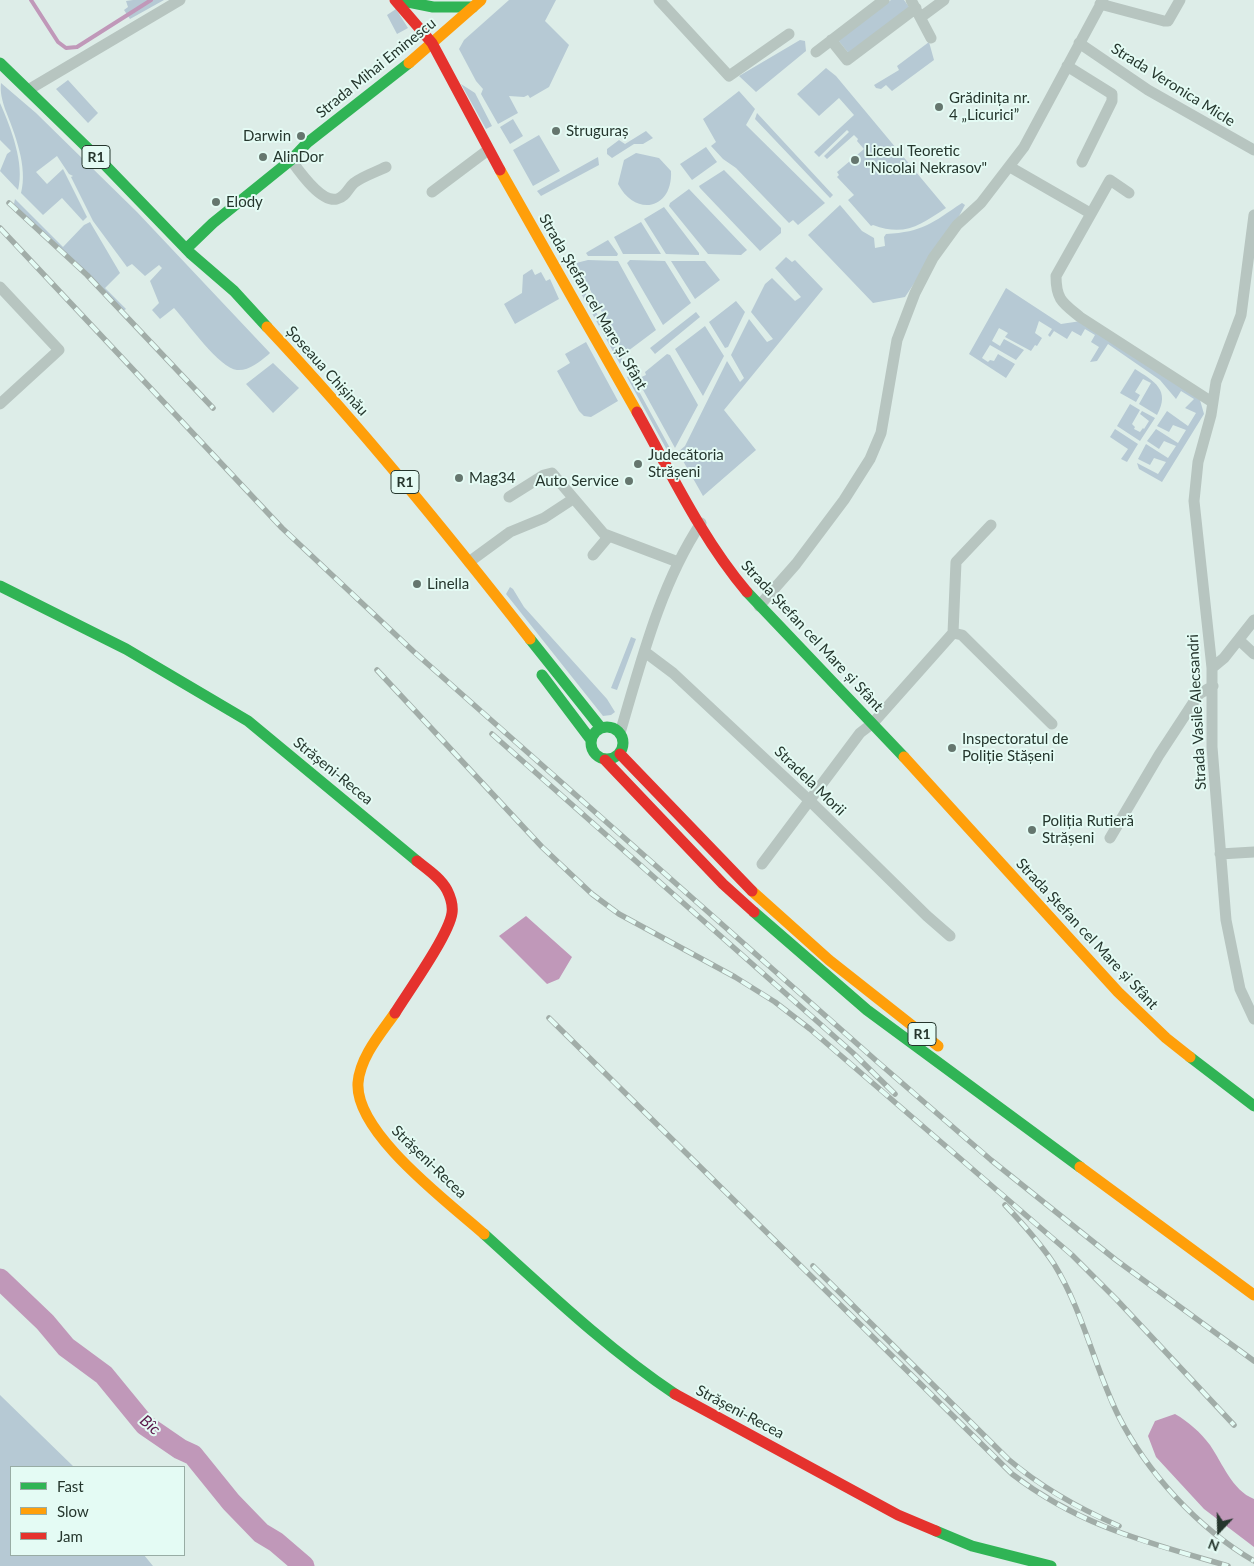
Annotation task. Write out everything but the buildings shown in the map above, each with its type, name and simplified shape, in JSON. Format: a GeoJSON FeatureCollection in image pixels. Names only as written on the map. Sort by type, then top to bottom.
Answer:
{"type":"FeatureCollection","features":[{"type":"Feature","properties":{"kind":"main road"},"geometry":{"type":"LineString","coordinates":[[397,0],[433,7],[477,3]]}},
{"type":"Feature","properties":{"kind":"main road","name":"Strada Ștefan cel Mare și Sfânt"},"geometry":{"type":"LineString","coordinates":[[397,0],[432,44],[488,150],[701,523],[711,544],[729,571],[759,606],[873,723],[1124,998],[1166,1038],[1254,1106]]}},
{"type":"Feature","properties":{"kind":"main road","name":"Strada Mihai Eminescu"},"geometry":{"type":"LineString","coordinates":[[188,251],[213,223],[291,160],[307,143],[432,44],[477,3]]}},
{"type":"Feature","properties":{"kind":"main road","name":"Șoseaua Chișinău"},"geometry":{"type":"LineString","coordinates":[[0,63],[188,251],[234,291],[332,396],[469,562],[601,728]]}},
{"type":"Feature","properties":{"kind":"main road"},"geometry":{"type":"LineString","coordinates":[[188,251],[229,301],[326,405],[407,500],[507,629]]}},
{"type":"Feature","properties":{"kind":"main road","name":"Strășeni-Recea"},"geometry":{"type":"LineString","coordinates":[[0,586],[118,646],[219,702],[248,721],[437,877],[446,888],[452,912],[447,926],[424,967],[363,1062],[358,1083],[361,1105],[369,1121],[390,1149],[632,1366],[677,1394],[898,1515],[972,1546],[1051,1566]]}},
{"type":"Feature","properties":{"kind":"main road"},"geometry":{"type":"LineString","coordinates":[[536,667],[591,740],[595,755],[605,760],[616,758],[624,744],[620,733],[612,728],[601,728],[596,731],[591,740]]}},
{"type":"Feature","properties":{"kind":"main road","name":"R1"},"geometry":{"type":"LineString","coordinates":[[620,754],[726,867],[787,924],[860,987],[944,1051]]}},
{"type":"Feature","properties":{"kind":"main road","name":"R1"},"geometry":{"type":"LineString","coordinates":[[605,760],[723,884],[791,946],[867,1010],[1254,1295]]}},
{"type":"Feature","properties":{"kind":"street"},"geometry":{"type":"LineString","coordinates":[[28,90],[180,0]]}},
{"type":"Feature","properties":{"kind":"street"},"geometry":{"type":"LineString","coordinates":[[659,0],[729,76],[789,34]]}},
{"type":"Feature","properties":{"kind":"street"},"geometry":{"type":"LineString","coordinates":[[816,52],[884,0]]}},
{"type":"Feature","properties":{"kind":"street"},"geometry":{"type":"LineString","coordinates":[[831,40],[847,60],[916,8],[944,0]]}},
{"type":"Feature","properties":{"kind":"street"},"geometry":{"type":"LineString","coordinates":[[759,606],[796,564],[844,500],[870,459],[881,433],[897,340],[915,293],[933,258],[957,226],[981,203],[1024,147],[1078,43],[1102,2],[1168,21],[1180,0]]}},
{"type":"Feature","properties":{"kind":"street"},"geometry":{"type":"LineString","coordinates":[[916,8],[931,38]]}},
{"type":"Feature","properties":{"kind":"street","name":"Strada Veronica Micle"},"geometry":{"type":"LineString","coordinates":[[1078,43],[1148,90],[1254,150]]}},
{"type":"Feature","properties":{"kind":"street"},"geometry":{"type":"LineString","coordinates":[[1067,66],[1112,94],[1112,101],[1082,162]]}},
{"type":"Feature","properties":{"kind":"street"},"geometry":{"type":"LineString","coordinates":[[432,192],[488,150]]}},
{"type":"Feature","properties":{"kind":"street"},"geometry":{"type":"LineString","coordinates":[[291,160],[305,180],[320,193],[331,199],[338,199],[354,183],[386,166]]}},
{"type":"Feature","properties":{"kind":"street"},"geometry":{"type":"LineString","coordinates":[[1010,167],[1090,213]]}},
{"type":"Feature","properties":{"kind":"street"},"geometry":{"type":"LineString","coordinates":[[1129,193],[1110,180],[1056,276],[1056,291],[1061,301],[1080,317],[1212,402]]}},
{"type":"Feature","properties":{"kind":"street","name":"Strada Vasile Alecsandri"},"geometry":{"type":"LineString","coordinates":[[1254,215],[1241,315],[1216,382],[1198,462],[1194,501],[1212,668],[1212,747],[1220,854],[1232,957],[1240,989],[1254,1019]]}},
{"type":"Feature","properties":{"kind":"street"},"geometry":{"type":"LineString","coordinates":[[0,286],[59,350],[0,404]]}},
{"type":"Feature","properties":{"kind":"street"},"geometry":{"type":"LineString","coordinates":[[509,497],[544,474],[552,472],[598,530],[678,562]]}},
{"type":"Feature","properties":{"kind":"street"},"geometry":{"type":"LineString","coordinates":[[469,562],[510,532],[544,518],[573,499]]}},
{"type":"Feature","properties":{"kind":"street"},"geometry":{"type":"LineString","coordinates":[[620,733],[644,652],[678,562],[701,523]]}},
{"type":"Feature","properties":{"kind":"street"},"geometry":{"type":"LineString","coordinates":[[762,864],[811,802],[860,734],[873,723],[952,633],[956,562],[991,525]]}},
{"type":"Feature","properties":{"kind":"street"},"geometry":{"type":"LineString","coordinates":[[593,555],[609,536]]}},
{"type":"Feature","properties":{"kind":"street"},"geometry":{"type":"LineString","coordinates":[[1212,668],[1254,620]]}},
{"type":"Feature","properties":{"kind":"street"},"geometry":{"type":"LineString","coordinates":[[952,633],[962,635],[1052,724]]}},
{"type":"Feature","properties":{"kind":"street"},"geometry":{"type":"LineString","coordinates":[[1238,640],[1254,654]]}},
{"type":"Feature","properties":{"kind":"street","name":"Stradela Morii"},"geometry":{"type":"LineString","coordinates":[[644,652],[673,673],[950,936]]}},
{"type":"Feature","properties":{"kind":"street"},"geometry":{"type":"LineString","coordinates":[[1110,838],[1159,755],[1199,694],[1213,686]]}},
{"type":"Feature","properties":{"kind":"street"},"geometry":{"type":"LineString","coordinates":[[1220,854],[1254,852]]}},
{"type":"Feature","properties":{"kind":"shaded area"},"geometry":{"type":"Polygon","coordinates":[[[164,0],[130,19],[124,10],[128,7],[126,1],[164,0]]]}},
{"type":"Feature","properties":{"kind":"shaded area"},"geometry":{"type":"Polygon","coordinates":[[[509,0],[556,0],[545,21],[569,45],[549,87],[530,98],[528,95],[524,97],[509,96],[518,113],[498,124],[481,94],[483,89],[476,81],[459,49],[464,40],[509,0]]]}},
{"type":"Feature","properties":{"kind":"shaded area"},"geometry":{"type":"Polygon","coordinates":[[[891,0],[904,0],[909,7],[850,55],[838,40],[891,0]]]}},
{"type":"Feature","properties":{"kind":"shaded area"},"geometry":{"type":"Polygon","coordinates":[[[396,9],[408,28],[397,34],[387,15],[396,9]]]}},
{"type":"Feature","properties":{"kind":"shaded area"},"geometry":{"type":"Polygon","coordinates":[[[800,40],[805,41],[806,51],[756,92],[739,76],[800,40]]]}},
{"type":"Feature","properties":{"kind":"shaded area"},"geometry":{"type":"Polygon","coordinates":[[[929,42],[934,60],[892,91],[886,85],[881,89],[876,88],[874,85],[899,70],[897,66],[929,42]]]}},
{"type":"Feature","properties":{"kind":"shaded area"},"geometry":{"type":"Polygon","coordinates":[[[826,68],[836,76],[946,208],[920,224],[894,230],[871,226],[848,200],[854,195],[837,177],[839,175],[837,172],[864,149],[857,141],[858,139],[854,135],[827,159],[824,156],[849,132],[847,130],[819,157],[814,152],[854,115],[839,98],[819,116],[797,94],[826,68]]]}},
{"type":"Feature","properties":{"kind":"shaded area"},"geometry":{"type":"Polygon","coordinates":[[[68,80],[98,113],[88,123],[56,89],[68,80]]]}},
{"type":"Feature","properties":{"kind":"shaded area"},"geometry":{"type":"Polygon","coordinates":[[[1,83],[36,113],[137,212],[270,353],[268,355],[250,368],[237,370],[230,368],[213,354],[174,308],[160,319],[152,310],[159,303],[150,281],[162,268],[159,265],[145,276],[132,264],[127,267],[93,221],[71,177],[73,176],[69,174],[57,156],[36,172],[47,184],[63,169],[87,217],[83,221],[62,198],[43,215],[21,193],[23,183],[22,162],[3,102],[1,83]]]}},
{"type":"Feature","properties":{"kind":"shaded area"},"geometry":{"type":"Polygon","coordinates":[[[461,84],[475,93],[492,126],[486,129],[461,84]]]}},
{"type":"Feature","properties":{"kind":"shaded area"},"geometry":{"type":"Polygon","coordinates":[[[739,91],[755,109],[746,125],[825,203],[798,225],[793,220],[789,223],[736,168],[723,159],[711,146],[716,142],[703,119],[739,91]]]}},
{"type":"Feature","properties":{"kind":"shaded area"},"geometry":{"type":"Polygon","coordinates":[[[0,103],[16,146],[20,169],[18,190],[0,171],[7,154],[11,151],[0,140],[0,103]]]}},
{"type":"Feature","properties":{"kind":"shaded area"},"geometry":{"type":"Polygon","coordinates":[[[757,113],[833,195],[830,198],[755,119],[757,113]]]}},
{"type":"Feature","properties":{"kind":"shaded area"},"geometry":{"type":"Polygon","coordinates":[[[513,119],[523,136],[510,144],[500,127],[513,119]]]}},
{"type":"Feature","properties":{"kind":"shaded area"},"geometry":{"type":"Polygon","coordinates":[[[646,131],[653,138],[643,144],[634,144],[612,158],[607,154],[607,149],[619,140],[625,144],[646,131]]]}},
{"type":"Feature","properties":{"kind":"shaded area"},"geometry":{"type":"Polygon","coordinates":[[[539,135],[560,171],[533,186],[513,150],[539,135]]]}},
{"type":"Feature","properties":{"kind":"shaded area"},"geometry":{"type":"Polygon","coordinates":[[[706,147],[717,162],[692,180],[680,164],[706,147]]]}},
{"type":"Feature","properties":{"kind":"shaded area"},"geometry":{"type":"Polygon","coordinates":[[[636,153],[659,158],[671,171],[670,184],[666,194],[660,201],[643,205],[634,202],[618,184],[624,160],[636,153]]]}},
{"type":"Feature","properties":{"kind":"shaded area"},"geometry":{"type":"Polygon","coordinates":[[[598,157],[599,165],[541,196],[537,191],[598,157]]]}},
{"type":"Feature","properties":{"kind":"shaded area"},"geometry":{"type":"Polygon","coordinates":[[[724,170],[781,228],[781,233],[760,251],[699,186],[724,170]]]}},
{"type":"Feature","properties":{"kind":"shaded area"},"geometry":{"type":"Polygon","coordinates":[[[689,189],[747,250],[741,255],[708,254],[669,206],[670,203],[689,189]]]}},
{"type":"Feature","properties":{"kind":"shaded area"},"geometry":{"type":"Polygon","coordinates":[[[15,199],[63,247],[84,225],[90,222],[120,273],[105,288],[126,309],[122,312],[14,204],[15,199]]]}},
{"type":"Feature","properties":{"kind":"shaded area"},"geometry":{"type":"Polygon","coordinates":[[[962,203],[965,205],[958,218],[905,297],[873,303],[808,235],[840,205],[862,231],[874,238],[875,248],[885,246],[884,237],[886,234],[918,229],[943,216],[962,203]]]}},
{"type":"Feature","properties":{"kind":"shaded area"},"geometry":{"type":"Polygon","coordinates":[[[664,207],[699,255],[666,254],[644,219],[664,207]]]}},
{"type":"Feature","properties":{"kind":"shaded area"},"geometry":{"type":"Polygon","coordinates":[[[641,222],[661,254],[623,254],[614,237],[641,222]]]}},
{"type":"Feature","properties":{"kind":"shaded area"},"geometry":{"type":"Polygon","coordinates":[[[608,240],[618,254],[617,256],[588,256],[586,253],[608,240]]]}},
{"type":"Feature","properties":{"kind":"shaded area"},"geometry":{"type":"Polygon","coordinates":[[[786,257],[792,262],[795,260],[823,289],[724,410],[756,450],[703,496],[678,452],[685,446],[727,361],[740,382],[744,378],[731,355],[749,319],[767,342],[773,339],[751,312],[765,284],[772,278],[795,301],[801,297],[775,268],[786,257]]]}},
{"type":"Feature","properties":{"kind":"shaded area"},"geometry":{"type":"Polygon","coordinates":[[[588,260],[618,261],[656,330],[624,354],[576,263],[588,260]]]}},
{"type":"Feature","properties":{"kind":"shaded area"},"geometry":{"type":"Polygon","coordinates":[[[630,260],[665,261],[691,303],[663,325],[627,263],[630,260]]]}},
{"type":"Feature","properties":{"kind":"shaded area"},"geometry":{"type":"Polygon","coordinates":[[[671,261],[705,261],[720,280],[695,299],[671,261]]]}},
{"type":"Feature","properties":{"kind":"shaded area"},"geometry":{"type":"Polygon","coordinates":[[[570,265],[622,359],[620,364],[567,268],[570,265]]]}},
{"type":"Feature","properties":{"kind":"shaded area"},"geometry":{"type":"Polygon","coordinates":[[[532,269],[535,275],[541,272],[546,281],[550,279],[559,299],[515,324],[504,304],[522,293],[523,275],[532,269]]]}},
{"type":"Feature","properties":{"kind":"shaded area"},"geometry":{"type":"Polygon","coordinates":[[[1006,288],[1061,324],[1081,321],[1200,400],[1204,414],[1162,482],[1139,469],[1137,463],[1158,474],[1166,462],[1154,458],[1150,465],[1138,459],[1146,444],[1168,458],[1176,446],[1164,441],[1159,449],[1147,441],[1156,429],[1178,443],[1186,430],[1173,425],[1169,432],[1157,426],[1167,411],[1188,426],[1196,413],[1185,408],[1194,399],[1181,391],[1176,399],[1160,380],[1108,344],[1097,361],[1090,362],[1099,347],[1091,342],[1095,335],[1085,329],[1081,336],[1072,331],[1067,339],[1054,331],[1050,337],[1048,335],[1052,329],[1039,321],[1035,333],[1042,338],[1031,351],[1005,337],[1008,333],[999,328],[992,341],[1000,346],[1004,339],[1024,350],[1016,360],[990,345],[982,358],[988,362],[990,360],[994,361],[998,354],[1015,364],[1006,378],[969,354],[1006,288]]]}},
{"type":"Feature","properties":{"kind":"shaded area"},"geometry":{"type":"Polygon","coordinates":[[[736,301],[745,312],[728,347],[725,348],[709,322],[736,301]]]}},
{"type":"Feature","properties":{"kind":"shaded area"},"geometry":{"type":"Polygon","coordinates":[[[696,312],[700,317],[655,354],[650,348],[696,312]]]}},
{"type":"Feature","properties":{"kind":"shaded area"},"geometry":{"type":"Polygon","coordinates":[[[705,326],[724,356],[703,396],[675,349],[705,326]]]}},
{"type":"Feature","properties":{"kind":"shaded area"},"geometry":{"type":"Polygon","coordinates":[[[586,342],[618,401],[591,417],[584,416],[579,411],[557,371],[570,363],[565,354],[586,342]]]}},
{"type":"Feature","properties":{"kind":"shaded area"},"geometry":{"type":"Polygon","coordinates":[[[667,354],[670,355],[698,405],[675,448],[637,379],[646,375],[645,372],[667,354]]]}},
{"type":"Feature","properties":{"kind":"shaded area"},"geometry":{"type":"Polygon","coordinates":[[[273,363],[299,388],[273,413],[246,384],[273,363]]]}},
{"type":"Feature","properties":{"kind":"shaded area"},"geometry":{"type":"Polygon","coordinates":[[[1135,369],[1154,382],[1161,393],[1161,406],[1157,415],[1139,404],[1151,383],[1143,379],[1135,392],[1140,395],[1136,402],[1120,393],[1135,369]]]}},
{"type":"Feature","properties":{"kind":"shaded area"},"geometry":{"type":"Polygon","coordinates":[[[630,375],[671,450],[668,452],[627,377],[630,375]]]}},
{"type":"Feature","properties":{"kind":"shaded area"},"geometry":{"type":"Polygon","coordinates":[[[1130,404],[1140,410],[1132,424],[1135,427],[1134,429],[1140,432],[1149,421],[1140,414],[1142,411],[1155,418],[1140,441],[1117,426],[1130,404]]]}},
{"type":"Feature","properties":{"kind":"shaded area"},"geometry":{"type":"Polygon","coordinates":[[[1115,429],[1138,444],[1127,462],[1121,459],[1128,449],[1110,437],[1115,429]]]}},
{"type":"Feature","properties":{"kind":"shaded area"},"geometry":{"type":"Polygon","coordinates":[[[510,587],[524,607],[607,699],[615,712],[611,715],[603,716],[506,594],[510,587]]]}},
{"type":"Feature","properties":{"kind":"shaded area"},"geometry":{"type":"Polygon","coordinates":[[[631,637],[636,639],[617,690],[611,688],[631,637]]]}},
{"type":"Feature","properties":{"kind":"shaded area"},"geometry":{"type":"Polygon","coordinates":[[[526,916],[572,957],[559,979],[547,984],[499,936],[526,916]]]}},
{"type":"Feature","properties":{"kind":"shaded area"},"geometry":{"type":"Polygon","coordinates":[[[0,1395],[73,1466],[10,1466],[10,1556],[145,1556],[153,1566],[0,1566],[0,1395]]]}},
{"type":"Feature","properties":{"kind":"shaded area"},"geometry":{"type":"Polygon","coordinates":[[[1175,1414],[1190,1424],[1202,1436],[1210,1445],[1234,1483],[1246,1495],[1254,1499],[1254,1547],[1204,1509],[1156,1457],[1148,1436],[1155,1421],[1175,1414]]]}},
{"type":"Feature","properties":{"kind":"waterway"},"geometry":{"type":"LineString","coordinates":[[31,0],[58,42],[66,48],[77,47],[151,0]]}},
{"type":"Feature","properties":{"kind":"waterway","name":"Bîc"},"geometry":{"type":"LineString","coordinates":[[0,1279],[45,1322],[66,1347],[104,1375],[145,1425],[180,1449],[193,1455],[231,1502],[261,1533],[276,1542],[304,1566]]}},
{"type":"Feature","properties":{"kind":"railway"},"geometry":{"type":"LineString","coordinates":[[9,203],[87,275],[213,408]]}},
{"type":"Feature","properties":{"kind":"railway"},"geometry":{"type":"LineString","coordinates":[[0,228],[282,528],[413,651],[991,1160],[1116,1260],[1254,1361]]}},
{"type":"Feature","properties":{"kind":"railway"},"geometry":{"type":"LineString","coordinates":[[377,670],[542,847],[592,894],[619,914],[735,977],[775,1002],[810,1029],[1072,1255],[1117,1300],[1234,1425]]}},
{"type":"Feature","properties":{"kind":"railway"},"geometry":{"type":"LineString","coordinates":[[492,734],[853,1053],[895,1094]]}},
{"type":"Feature","properties":{"kind":"railway"},"geometry":{"type":"LineString","coordinates":[[549,1018],[1012,1474],[1063,1507],[1089,1520],[1142,1540],[1228,1566]]}},
{"type":"Feature","properties":{"kind":"railway"},"geometry":{"type":"LineString","coordinates":[[1005,1205],[1043,1249],[1064,1282],[1118,1415],[1144,1458],[1159,1478],[1194,1516],[1233,1548],[1254,1561]]}},
{"type":"Feature","properties":{"kind":"railway"},"geometry":{"type":"LineString","coordinates":[[813,1266],[1008,1459],[1061,1497],[1119,1526]]}},
{"type":"Feature","properties":{"kind":"traffic: fast"},"geometry":{"type":"LineString","coordinates":[[398,0],[433,7],[473,7]]}},
{"type":"Feature","properties":{"kind":"traffic: fast"},"geometry":{"type":"LineString","coordinates":[[0,63],[105,165],[190,253],[234,291],[267,327]]}},
{"type":"Feature","properties":{"kind":"traffic: fast"},"geometry":{"type":"LineString","coordinates":[[186,249],[213,223],[291,160],[307,143],[409,63]]}},
{"type":"Feature","properties":{"kind":"traffic: fast"},"geometry":{"type":"LineString","coordinates":[[0,586],[126,649],[248,721],[417,861]]}},
{"type":"Feature","properties":{"kind":"traffic: fast"},"geometry":{"type":"LineString","coordinates":[[747,592],[904,757]]}},
{"type":"Feature","properties":{"kind":"traffic: fast"},"geometry":{"type":"LineString","coordinates":[[530,639],[601,728]]}},
{"type":"Feature","properties":{"kind":"traffic: fast"},"geometry":{"type":"LineString","coordinates":[[542,675],[591,740]]}},
{"type":"Feature","properties":{"kind":"traffic: fast"},"geometry":{"type":"LineString","coordinates":[[607,727],[619,731],[623,743],[619,755],[607,759],[595,755],[591,743],[595,731],[607,727]]}},
{"type":"Feature","properties":{"kind":"traffic: fast"},"geometry":{"type":"LineString","coordinates":[[754,912],[867,1010],[1080,1167]]}},
{"type":"Feature","properties":{"kind":"traffic: fast"},"geometry":{"type":"LineString","coordinates":[[1190,1057],[1254,1106]]}},
{"type":"Feature","properties":{"kind":"traffic: fast"},"geometry":{"type":"LineString","coordinates":[[484,1234],[600,1337],[675,1394]]}},
{"type":"Feature","properties":{"kind":"traffic: fast"},"geometry":{"type":"LineString","coordinates":[[936,1531],[972,1546],[1051,1566]]}},
{"type":"Feature","properties":{"kind":"traffic: slow"},"geometry":{"type":"LineString","coordinates":[[409,63],[481,0]]}},
{"type":"Feature","properties":{"kind":"traffic: slow"},"geometry":{"type":"LineString","coordinates":[[500,170],[637,412]]}},
{"type":"Feature","properties":{"kind":"traffic: slow"},"geometry":{"type":"LineString","coordinates":[[267,327],[336,402],[402,480],[530,639]]}},
{"type":"Feature","properties":{"kind":"traffic: slow"},"geometry":{"type":"LineString","coordinates":[[904,757],[1118,992],[1166,1038],[1190,1057]]}},
{"type":"Feature","properties":{"kind":"traffic: slow"},"geometry":{"type":"LineString","coordinates":[[752,891],[829,960],[938,1046]]}},
{"type":"Feature","properties":{"kind":"traffic: slow"},"geometry":{"type":"LineString","coordinates":[[395,1013],[372,1046],[363,1064],[358,1083],[361,1103],[371,1123],[406,1165],[484,1234]]}},
{"type":"Feature","properties":{"kind":"traffic: slow"},"geometry":{"type":"LineString","coordinates":[[1080,1167],[1254,1295]]}},
{"type":"Feature","properties":{"kind":"traffic: jam"},"geometry":{"type":"LineString","coordinates":[[395,0],[432,43],[500,170]]}},
{"type":"Feature","properties":{"kind":"traffic: jam"},"geometry":{"type":"LineString","coordinates":[[637,412],[701,528],[747,592]]}},
{"type":"Feature","properties":{"kind":"traffic: jam"},"geometry":{"type":"LineString","coordinates":[[620,754],[752,891]]}},
{"type":"Feature","properties":{"kind":"traffic: jam"},"geometry":{"type":"LineString","coordinates":[[605,760],[723,884],[754,912]]}},
{"type":"Feature","properties":{"kind":"traffic: jam"},"geometry":{"type":"LineString","coordinates":[[395,1013],[444,935],[452,913],[447,890],[434,874],[417,861]]}},
{"type":"Feature","properties":{"kind":"traffic: jam"},"geometry":{"type":"LineString","coordinates":[[675,1394],[898,1515],[936,1531]]}},
{"type":"Feature","properties":{"kind":"place","name":"Grădinița nr. 4 „Licurici”"},"geometry":{"type":"Point","coordinates":[939,107]}},
{"type":"Feature","properties":{"kind":"place","name":"Struguraș"},"geometry":{"type":"Point","coordinates":[556,131]}},
{"type":"Feature","properties":{"kind":"place","name":"Darwin"},"geometry":{"type":"Point","coordinates":[301,136]}},
{"type":"Feature","properties":{"kind":"place","name":"AlinDor"},"geometry":{"type":"Point","coordinates":[263,157]}},
{"type":"Feature","properties":{"kind":"place","name":"Liceul Teoretic \"Nicolai Nekrasov\""},"geometry":{"type":"Point","coordinates":[855,160]}},
{"type":"Feature","properties":{"kind":"place","name":"Elody"},"geometry":{"type":"Point","coordinates":[216,202]}},
{"type":"Feature","properties":{"kind":"place","name":"Judecătoria Strășeni"},"geometry":{"type":"Point","coordinates":[638,464]}},
{"type":"Feature","properties":{"kind":"place","name":"Mag34"},"geometry":{"type":"Point","coordinates":[459,478]}},
{"type":"Feature","properties":{"kind":"place","name":"Auto Service"},"geometry":{"type":"Point","coordinates":[629,481]}},
{"type":"Feature","properties":{"kind":"place","name":"Linella"},"geometry":{"type":"Point","coordinates":[417,584]}},
{"type":"Feature","properties":{"kind":"place","name":"Inspectoratul de Poliție Stășeni"},"geometry":{"type":"Point","coordinates":[952,748]}},
{"type":"Feature","properties":{"kind":"place","name":"Poliția Rutieră Strășeni"},"geometry":{"type":"Point","coordinates":[1032,830]}}]}
